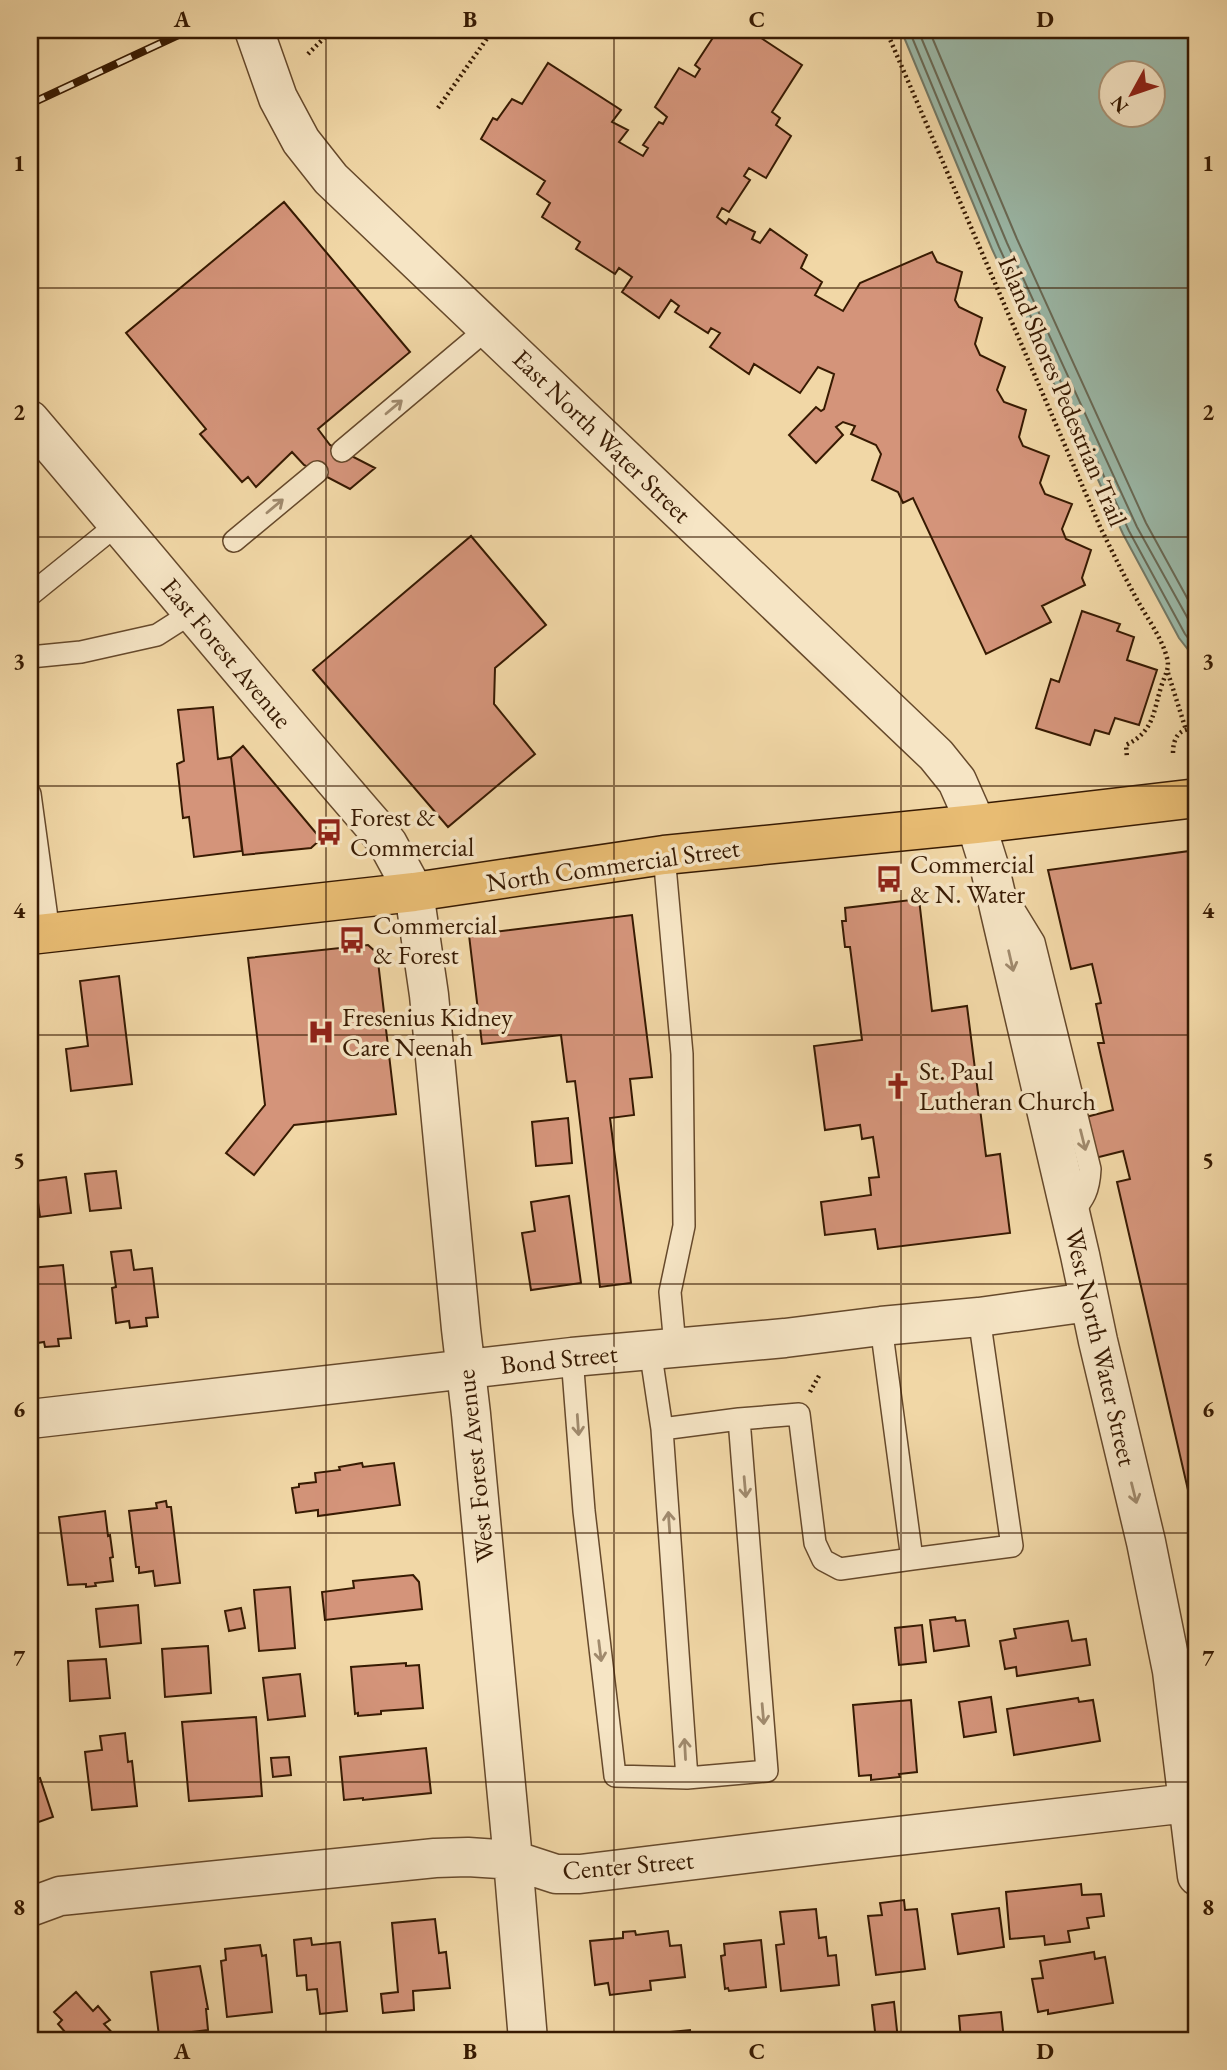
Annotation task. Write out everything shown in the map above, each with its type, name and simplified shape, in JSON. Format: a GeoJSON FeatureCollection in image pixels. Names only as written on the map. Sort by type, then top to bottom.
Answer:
{"type":"FeatureCollection","features":[{"type":"Feature","properties":{"kind":"main road","name":"North Commercial Street"},"geometry":{"type":"LineString","coordinates":[[39,934],[414,892],[664,855],[976,824],[1197,797]]}},
{"type":"Feature","properties":{"kind":"street","name":"East North Water Street"},"geometry":{"type":"LineString","coordinates":[[254,30],[278,98],[301,141],[331,179],[936,755],[957,781],[976,824]]}},
{"type":"Feature","properties":{"kind":"street","name":"East Forest Avenue"},"geometry":{"type":"LineString","coordinates":[[30,420],[374,826],[388,845],[414,892]]}},
{"type":"Feature","properties":{"kind":"street","name":"West North Water Street"},"geometry":{"type":"LineString","coordinates":[[976,824],[990,869],[1155,1584],[1172,1671],[1197,1876]]}},
{"type":"Feature","properties":{"kind":"street","name":"West Forest Avenue"},"geometry":{"type":"LineString","coordinates":[[414,892],[429,995],[473,1427],[528,2040]]}},
{"type":"Feature","properties":{"kind":"street","name":"Bond Street"},"geometry":{"type":"LineString","coordinates":[[30,1419],[572,1357],[979,1317],[1089,1302]]}},
{"type":"Feature","properties":{"kind":"street","name":"Center Street"},"geometry":{"type":"LineString","coordinates":[[30,1907],[60,1896],[435,1858],[513,1860],[556,1874],[580,1874],[1188,1803]]}},
{"type":"Feature","properties":{"kind":"lane"},"geometry":{"type":"LineString","coordinates":[[342,451],[488,328]]}},
{"type":"Feature","properties":{"kind":"lane"},"geometry":{"type":"LineString","coordinates":[[234,541],[317,472]]}},
{"type":"Feature","properties":{"kind":"lane"},"geometry":{"type":"LineString","coordinates":[[30,595],[118,523]]}},
{"type":"Feature","properties":{"kind":"lane"},"geometry":{"type":"LineString","coordinates":[[30,657],[80,652],[157,635],[193,612]]}},
{"type":"Feature","properties":{"kind":"lane"},"geometry":{"type":"LineString","coordinates":[[30,794],[39,934]]}},
{"type":"Feature","properties":{"kind":"lane"},"geometry":{"type":"LineString","coordinates":[[664,855],[682,1054],[684,1226],[670,1292],[663,1348],[662,1429],[687,1778]]}},
{"type":"Feature","properties":{"kind":"lane"},"geometry":{"type":"LineString","coordinates":[[662,1429],[799,1414],[817,1552],[823,1560],[840,1569],[1012,1546],[979,1317]]}},
{"type":"Feature","properties":{"kind":"lane"},"geometry":{"type":"LineString","coordinates":[[881,1326],[912,1559]]}},
{"type":"Feature","properties":{"kind":"lane"},"geometry":{"type":"LineString","coordinates":[[572,1357],[584,1511],[615,1776],[687,1778],[767,1771],[739,1419]]}},
{"type":"Feature","properties":{"kind":"path"},"geometry":{"type":"LineString","coordinates":[[308,54],[331,30]]}},
{"type":"Feature","properties":{"kind":"path"},"geometry":{"type":"LineString","coordinates":[[438,108],[493,30]]}},
{"type":"Feature","properties":{"kind":"path","name":"Island Shores Pedestrian Trail"},"geometry":{"type":"LineString","coordinates":[[886,30],[1101,529],[1160,640],[1167,658],[1167,672],[1186,730]]}},
{"type":"Feature","properties":{"kind":"path"},"geometry":{"type":"LineString","coordinates":[[1127,758],[1126,746],[1146,730],[1152,719],[1167,672]]}},
{"type":"Feature","properties":{"kind":"path"},"geometry":{"type":"LineString","coordinates":[[1173,753],[1177,735],[1186,730],[1195,729],[1197,740]]}},
{"type":"Feature","properties":{"kind":"water"},"geometry":{"type":"Polygon","coordinates":[[[901,30],[1197,30],[1197,661],[1179,638],[1123,534],[992,249],[901,30]]]}},
{"type":"Feature","properties":{"kind":"building"},"geometry":{"type":"Polygon","coordinates":[[[718,30],[749,30],[802,65],[772,112],[780,118],[776,125],[791,136],[766,178],[749,168],[744,176],[750,180],[729,212],[722,208],[717,217],[726,224],[729,219],[755,232],[752,239],[760,243],[770,229],[807,255],[801,268],[822,282],[815,295],[843,311],[860,283],[932,252],[937,262],[962,272],[955,300],[959,307],[982,318],[975,344],[980,355],[1005,367],[997,390],[1004,402],[1026,410],[1019,437],[1023,446],[1049,456],[1040,483],[1045,494],[1072,504],[1062,529],[1066,539],[1091,550],[1082,578],[1085,585],[1042,606],[1051,622],[986,654],[913,498],[903,503],[898,492],[872,480],[881,454],[876,445],[851,434],[855,426],[843,422],[836,427],[843,435],[816,463],[789,435],[816,407],[821,411],[824,409],[834,374],[818,367],[800,393],[754,364],[749,374],[710,347],[720,333],[711,328],[708,333],[675,312],[679,306],[671,300],[659,318],[622,292],[632,277],[619,268],[615,274],[576,249],[580,242],[542,217],[550,203],[537,194],[545,181],[481,139],[493,118],[497,120],[512,99],[522,104],[548,63],[621,110],[612,122],[628,130],[619,142],[643,156],[648,148],[643,145],[659,122],[663,124],[667,117],[655,107],[679,68],[695,77],[700,69],[695,65],[718,30]]]}},
{"type":"Feature","properties":{"kind":"building"},"geometry":{"type":"Polygon","coordinates":[[[284,202],[410,352],[318,429],[330,445],[375,468],[350,489],[304,465],[292,452],[256,487],[248,477],[242,482],[200,434],[206,429],[126,333],[284,202]]]}},
{"type":"Feature","properties":{"kind":"building"},"geometry":{"type":"Polygon","coordinates":[[[471,536],[546,625],[495,668],[494,704],[535,754],[448,827],[313,670],[471,536]]]}},
{"type":"Feature","properties":{"kind":"building"},"geometry":{"type":"Polygon","coordinates":[[[1082,611],[1120,624],[1117,631],[1134,637],[1127,660],[1157,670],[1139,725],[1115,718],[1109,734],[1095,730],[1090,745],[1036,728],[1051,679],[1059,682],[1082,611]]]}},
{"type":"Feature","properties":{"kind":"building"},"geometry":{"type":"Polygon","coordinates":[[[213,707],[218,759],[231,757],[242,851],[194,857],[189,817],[183,818],[177,764],[184,761],[178,710],[213,707]]]}},
{"type":"Feature","properties":{"kind":"building"},"geometry":{"type":"Polygon","coordinates":[[[243,746],[321,839],[311,848],[243,855],[231,757],[243,746]]]}},
{"type":"Feature","properties":{"kind":"building"},"geometry":{"type":"Polygon","coordinates":[[[1197,850],[1197,1515],[1194,1516],[1117,1182],[1130,1179],[1123,1151],[1095,1158],[1086,1117],[1113,1110],[1098,1043],[1104,1043],[1096,1004],[1101,1003],[1092,964],[1071,969],[1048,870],[1197,850]]]}},
{"type":"Feature","properties":{"kind":"building","name":"St. Paul Lutheran Church"},"geometry":{"type":"Polygon","coordinates":[[[919,899],[932,1011],[967,1006],[986,1156],[1000,1154],[1010,1233],[878,1249],[875,1229],[825,1235],[821,1202],[871,1195],[869,1178],[879,1177],[873,1137],[862,1139],[860,1125],[825,1130],[814,1046],[862,1040],[850,947],[845,947],[842,921],[846,921],[845,908],[919,899]]]}},
{"type":"Feature","properties":{"kind":"building"},"geometry":{"type":"Polygon","coordinates":[[[632,915],[652,1077],[630,1079],[634,1115],[610,1118],[631,1283],[600,1287],[575,1081],[567,1082],[561,1035],[482,1044],[469,935],[632,915]]]}},
{"type":"Feature","properties":{"kind":"building","name":"Fresenius Kidney Care Neenah"},"geometry":{"type":"Polygon","coordinates":[[[368,945],[377,953],[396,1114],[294,1125],[254,1175],[226,1153],[265,1105],[248,958],[368,945]]]}},
{"type":"Feature","properties":{"kind":"building"},"geometry":{"type":"Polygon","coordinates":[[[119,976],[132,1084],[71,1091],[66,1049],[88,1046],[80,981],[119,976]]]}},
{"type":"Feature","properties":{"kind":"building"},"geometry":{"type":"Polygon","coordinates":[[[568,1118],[572,1163],[536,1166],[532,1122],[568,1118]]]}},
{"type":"Feature","properties":{"kind":"building"},"geometry":{"type":"Polygon","coordinates":[[[116,1171],[121,1208],[90,1211],[85,1174],[116,1171]]]}},
{"type":"Feature","properties":{"kind":"building"},"geometry":{"type":"Polygon","coordinates":[[[66,1177],[71,1213],[40,1217],[35,1181],[66,1177]]]}},
{"type":"Feature","properties":{"kind":"building"},"geometry":{"type":"Polygon","coordinates":[[[569,1196],[581,1283],[531,1290],[522,1233],[535,1231],[531,1202],[569,1196]]]}},
{"type":"Feature","properties":{"kind":"building"},"geometry":{"type":"Polygon","coordinates":[[[131,1250],[134,1270],[152,1268],[158,1317],[146,1318],[147,1326],[130,1328],[129,1321],[116,1323],[112,1288],[116,1287],[111,1252],[131,1250]]]}},
{"type":"Feature","properties":{"kind":"building"},"geometry":{"type":"Polygon","coordinates":[[[63,1265],[71,1338],[58,1339],[59,1346],[45,1347],[44,1342],[31,1344],[30,1268],[63,1265]]]}},
{"type":"Feature","properties":{"kind":"building"},"geometry":{"type":"Polygon","coordinates":[[[362,1463],[363,1467],[394,1463],[400,1505],[318,1516],[318,1510],[296,1513],[292,1488],[299,1487],[299,1484],[316,1482],[315,1473],[340,1470],[339,1467],[362,1463]]]}},
{"type":"Feature","properties":{"kind":"building"},"geometry":{"type":"Polygon","coordinates":[[[166,1501],[167,1507],[171,1507],[180,1583],[155,1586],[153,1571],[139,1573],[139,1567],[136,1567],[129,1511],[157,1508],[156,1503],[166,1501]]]}},
{"type":"Feature","properties":{"kind":"building"},"geometry":{"type":"Polygon","coordinates":[[[105,1511],[113,1557],[110,1558],[113,1581],[86,1587],[86,1584],[68,1585],[59,1517],[105,1511]]]}},
{"type":"Feature","properties":{"kind":"building"},"geometry":{"type":"Polygon","coordinates":[[[413,1575],[419,1582],[422,1609],[325,1620],[322,1592],[354,1588],[353,1581],[413,1575]]]}},
{"type":"Feature","properties":{"kind":"building"},"geometry":{"type":"Polygon","coordinates":[[[290,1587],[295,1648],[259,1651],[254,1590],[290,1587]]]}},
{"type":"Feature","properties":{"kind":"building"},"geometry":{"type":"Polygon","coordinates":[[[138,1605],[141,1643],[100,1647],[96,1609],[138,1605]]]}},
{"type":"Feature","properties":{"kind":"building"},"geometry":{"type":"Polygon","coordinates":[[[241,1608],[245,1628],[229,1631],[225,1611],[241,1608]]]}},
{"type":"Feature","properties":{"kind":"building"},"geometry":{"type":"Polygon","coordinates":[[[955,1617],[956,1621],[965,1620],[969,1646],[934,1651],[930,1620],[955,1617]]]}},
{"type":"Feature","properties":{"kind":"building"},"geometry":{"type":"Polygon","coordinates":[[[1068,1621],[1072,1641],[1086,1639],[1090,1665],[1017,1676],[1016,1667],[1005,1669],[1000,1641],[1016,1638],[1014,1629],[1068,1621]]]}},
{"type":"Feature","properties":{"kind":"building"},"geometry":{"type":"Polygon","coordinates":[[[922,1625],[926,1662],[899,1665],[895,1628],[922,1625]]]}},
{"type":"Feature","properties":{"kind":"building"},"geometry":{"type":"Polygon","coordinates":[[[208,1646],[211,1693],[165,1697],[162,1649],[208,1646]]]}},
{"type":"Feature","properties":{"kind":"building"},"geometry":{"type":"Polygon","coordinates":[[[106,1659],[110,1698],[70,1701],[68,1661],[106,1659]]]}},
{"type":"Feature","properties":{"kind":"building"},"geometry":{"type":"Polygon","coordinates":[[[406,1663],[406,1666],[419,1665],[423,1708],[381,1711],[381,1714],[355,1714],[351,1667],[406,1663]]]}},
{"type":"Feature","properties":{"kind":"building"},"geometry":{"type":"Polygon","coordinates":[[[300,1674],[305,1716],[268,1720],[263,1678],[300,1674]]]}},
{"type":"Feature","properties":{"kind":"building"},"geometry":{"type":"Polygon","coordinates":[[[991,1697],[996,1732],[964,1737],[959,1702],[991,1697]]]}},
{"type":"Feature","properties":{"kind":"building"},"geometry":{"type":"Polygon","coordinates":[[[1078,1698],[1079,1702],[1093,1700],[1100,1741],[1014,1755],[1007,1709],[1078,1698]]]}},
{"type":"Feature","properties":{"kind":"building"},"geometry":{"type":"Polygon","coordinates":[[[911,1700],[917,1772],[871,1780],[871,1775],[859,1776],[853,1705],[911,1700]]]}},
{"type":"Feature","properties":{"kind":"building"},"geometry":{"type":"Polygon","coordinates":[[[256,1717],[262,1796],[189,1801],[182,1722],[256,1717]]]}},
{"type":"Feature","properties":{"kind":"building"},"geometry":{"type":"Polygon","coordinates":[[[125,1733],[128,1762],[132,1761],[137,1806],[92,1810],[85,1752],[102,1750],[100,1736],[125,1733]]]}},
{"type":"Feature","properties":{"kind":"building"},"geometry":{"type":"Polygon","coordinates":[[[426,1748],[431,1793],[344,1800],[340,1757],[426,1748]]]}},
{"type":"Feature","properties":{"kind":"building"},"geometry":{"type":"Polygon","coordinates":[[[289,1757],[291,1775],[273,1777],[271,1758],[289,1757]]]}},
{"type":"Feature","properties":{"kind":"building"},"geometry":{"type":"Polygon","coordinates":[[[40,1778],[53,1817],[30,1825],[30,1781],[40,1778]]]}},
{"type":"Feature","properties":{"kind":"building"},"geometry":{"type":"Polygon","coordinates":[[[1081,1884],[1082,1895],[1101,1894],[1104,1916],[1087,1918],[1089,1928],[1068,1931],[1070,1942],[1045,1945],[1044,1936],[1010,1939],[1006,1892],[1081,1884]]]}},
{"type":"Feature","properties":{"kind":"building"},"geometry":{"type":"Polygon","coordinates":[[[904,1900],[905,1910],[917,1909],[925,1969],[876,1975],[868,1916],[882,1915],[880,1903],[904,1900]]]}},
{"type":"Feature","properties":{"kind":"building"},"geometry":{"type":"Polygon","coordinates":[[[999,1908],[1004,1947],[958,1954],[952,1914],[999,1908]]]}},
{"type":"Feature","properties":{"kind":"building"},"geometry":{"type":"Polygon","coordinates":[[[816,1909],[819,1938],[826,1937],[828,1956],[836,1955],[839,1985],[781,1991],[776,1945],[784,1944],[780,1912],[816,1909]]]}},
{"type":"Feature","properties":{"kind":"building"},"geometry":{"type":"Polygon","coordinates":[[[435,1919],[439,1953],[446,1952],[450,1988],[413,1991],[414,2010],[383,2013],[381,1994],[398,1992],[392,1923],[435,1919]]]}},
{"type":"Feature","properties":{"kind":"building"},"geometry":{"type":"Polygon","coordinates":[[[635,1931],[636,1935],[668,1931],[670,1946],[681,1945],[685,1977],[650,1981],[651,1990],[610,1995],[608,1983],[595,1985],[590,1941],[623,1938],[623,1932],[635,1931]]]}},
{"type":"Feature","properties":{"kind":"building"},"geometry":{"type":"Polygon","coordinates":[[[311,1938],[312,1945],[340,1942],[347,2011],[320,2014],[317,1989],[307,1990],[306,1975],[297,1976],[294,1940],[311,1938]]]}},
{"type":"Feature","properties":{"kind":"building"},"geometry":{"type":"Polygon","coordinates":[[[761,1940],[766,1987],[729,1991],[728,1988],[725,1989],[721,1956],[725,1955],[724,1944],[761,1940]]]}},
{"type":"Feature","properties":{"kind":"building"},"geometry":{"type":"Polygon","coordinates":[[[260,1945],[262,1956],[266,1955],[272,2012],[227,2017],[221,1961],[226,1960],[225,1949],[260,1945]]]}},
{"type":"Feature","properties":{"kind":"building"},"geometry":{"type":"Polygon","coordinates":[[[1094,1952],[1095,1959],[1105,1957],[1113,2003],[1048,2014],[1048,2010],[1038,2012],[1032,1979],[1043,1978],[1040,1961],[1094,1952]]]}},
{"type":"Feature","properties":{"kind":"building"},"geometry":{"type":"Polygon","coordinates":[[[200,1966],[208,2009],[208,2030],[159,2036],[151,1972],[200,1966]]]}},
{"type":"Feature","properties":{"kind":"building"},"geometry":{"type":"Polygon","coordinates":[[[76,1992],[93,2011],[98,2006],[110,2020],[104,2024],[119,2040],[72,2040],[58,2024],[62,2020],[54,2012],[76,1992]]]}},
{"type":"Feature","properties":{"kind":"building"},"geometry":{"type":"Polygon","coordinates":[[[894,2002],[898,2040],[876,2040],[872,2005],[894,2002]]]}},
{"type":"Feature","properties":{"kind":"building"},"geometry":{"type":"Polygon","coordinates":[[[1001,2012],[1004,2040],[961,2040],[959,2016],[1001,2012]]]}},
{"type":"Feature","properties":{"kind":"building"},"geometry":{"type":"Polygon","coordinates":[[[690,2030],[691,2040],[619,2040],[618,2037],[690,2030]]]}},
{"type":"Feature","properties":{"kind":"railway"},"geometry":{"type":"LineString","coordinates":[[30,104],[189,30]]}},
{"type":"Feature","properties":{"kind":"place","name":"Forest & Commercial"},"geometry":{"type":"Point","coordinates":[329,832]}},
{"type":"Feature","properties":{"kind":"place","name":"Commercial & N. Water"},"geometry":{"type":"Point","coordinates":[889,879]}},
{"type":"Feature","properties":{"kind":"place","name":"Commercial & Forest"},"geometry":{"type":"Point","coordinates":[352,940]}},
{"type":"Feature","properties":{"kind":"place","name":"Fresenius Kidney Care Neenah"},"geometry":{"type":"Point","coordinates":[321,1032]}},
{"type":"Feature","properties":{"kind":"place","name":"St. Paul Lutheran Church"},"geometry":{"type":"Point","coordinates":[898,1086]}}]}
